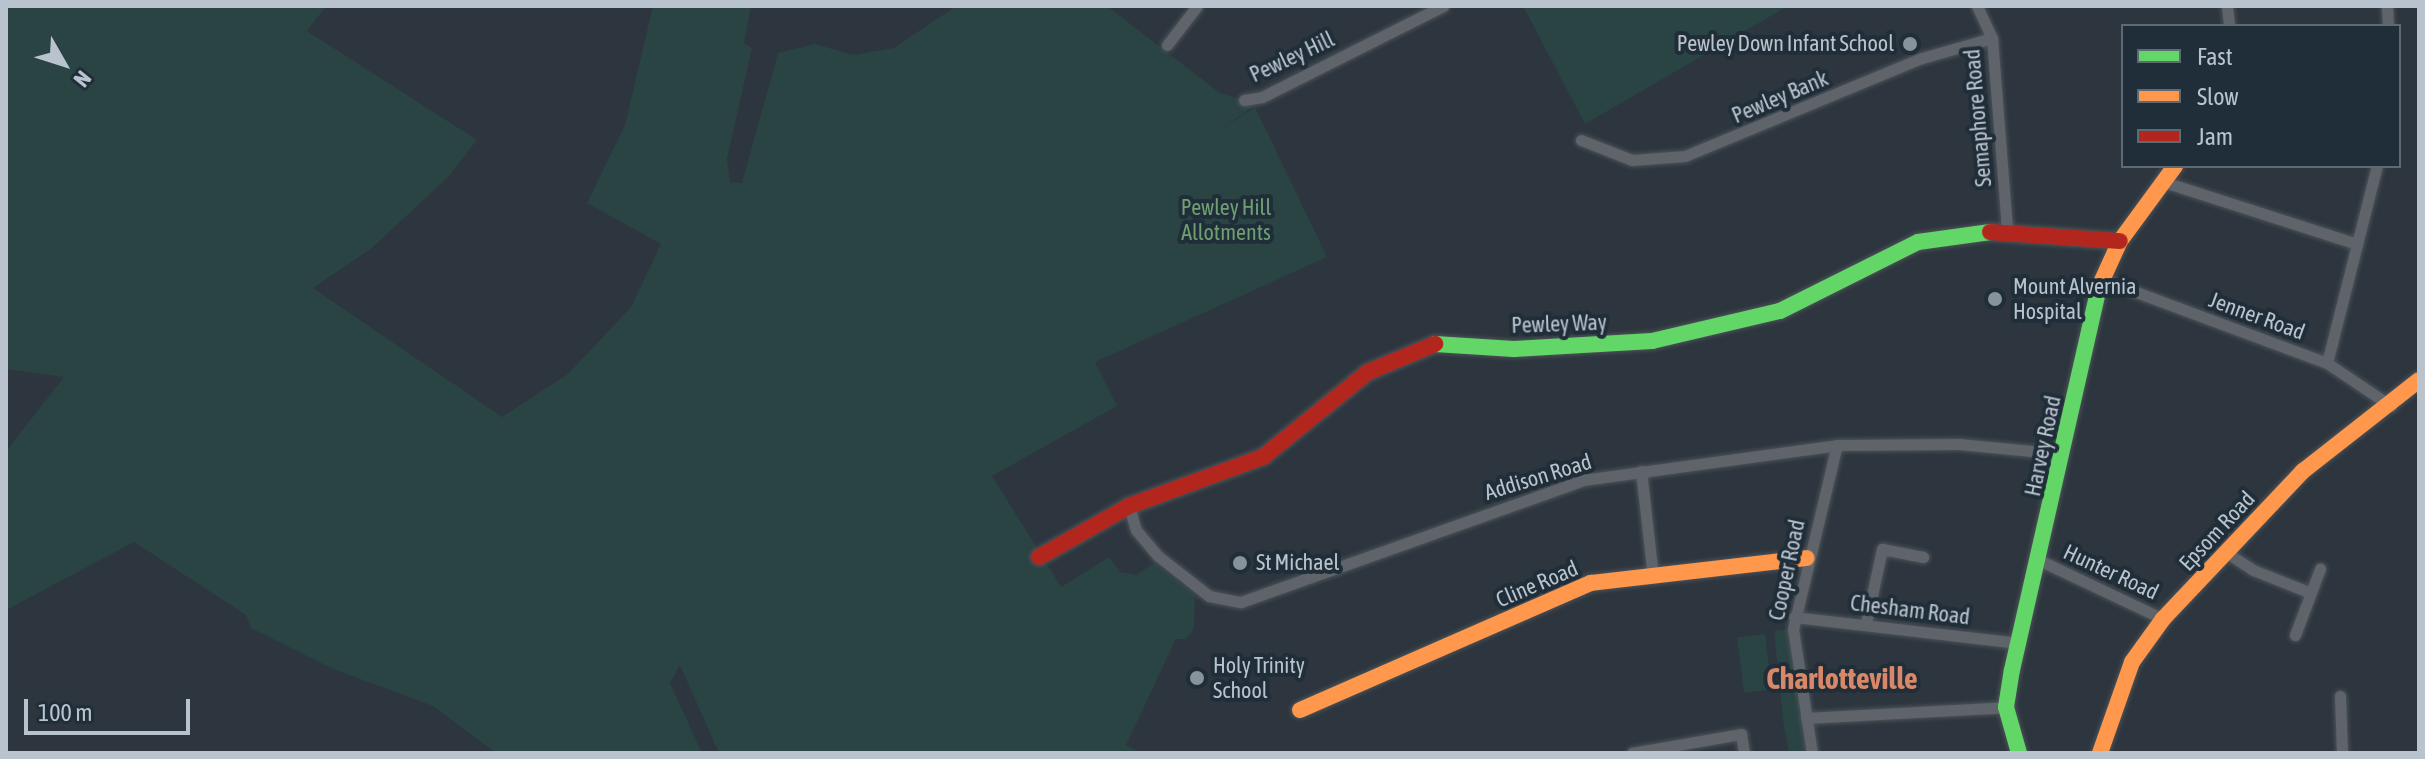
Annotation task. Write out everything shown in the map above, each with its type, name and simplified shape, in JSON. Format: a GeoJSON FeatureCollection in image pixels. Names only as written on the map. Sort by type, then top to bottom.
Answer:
{"type":"FeatureCollection","features":[{"type":"Feature","properties":{"kind":"street"},"geometry":{"type":"LineString","coordinates":[[1167,45],[1197,6]]}},
{"type":"Feature","properties":{"kind":"street","name":"Pewley Hill"},"geometry":{"type":"LineString","coordinates":[[1244,100],[1262,97],[1443,6]]}},
{"type":"Feature","properties":{"kind":"street","name":"Semaphore Road"},"geometry":{"type":"LineString","coordinates":[[1977,6],[1992,38],[2007,230]]}},
{"type":"Feature","properties":{"kind":"street","name":"Pewley Bank"},"geometry":{"type":"LineString","coordinates":[[1581,140],[1632,160],[1685,156],[1922,58],[1992,38]]}},
{"type":"Feature","properties":{"kind":"street","name":"Harvey Road"},"geometry":{"type":"LineString","coordinates":[[2019,753],[2006,707],[2041,561],[2101,279],[2120,241],[2174,168]]}},
{"type":"Feature","properties":{"kind":"street"},"geometry":{"type":"LineString","coordinates":[[2327,363],[2376,168]]}},
{"type":"Feature","properties":{"kind":"street"},"geometry":{"type":"LineString","coordinates":[[2164,182],[2357,244]]}},
{"type":"Feature","properties":{"kind":"street","name":"Pewley Way"},"geometry":{"type":"LineString","coordinates":[[1039,557],[1129,506],[1263,457],[1368,372],[1426,345],[1565,348],[1705,332],[1780,311],[1918,242],[2007,230],[2120,241]]}},
{"type":"Feature","properties":{"kind":"street","name":"Jenner Road"},"geometry":{"type":"LineString","coordinates":[[2101,279],[2327,363],[2392,406]]}},
{"type":"Feature","properties":{"kind":"street","name":"Epsom Road"},"geometry":{"type":"LineString","coordinates":[[2100,753],[2132,662],[2163,619],[2303,471],[2392,406],[2419,380]]}},
{"type":"Feature","properties":{"kind":"street","name":"Addison Road"},"geometry":{"type":"LineString","coordinates":[[1129,506],[1143,541],[1169,566],[1209,596],[1241,602],[1583,480],[1837,445],[1959,444],[2063,454]]}},
{"type":"Feature","properties":{"kind":"street","name":"Cooper Road"},"geometry":{"type":"LineString","coordinates":[[1812,753],[1794,617],[1837,445]]}},
{"type":"Feature","properties":{"kind":"street"},"geometry":{"type":"LineString","coordinates":[[1641,471],[1653,577]]}},
{"type":"Feature","properties":{"kind":"street"},"geometry":{"type":"LineString","coordinates":[[1866,623],[1882,549],[1923,557]]}},
{"type":"Feature","properties":{"kind":"street"},"geometry":{"type":"LineString","coordinates":[[2227,553],[2253,570],[2311,593]]}},
{"type":"Feature","properties":{"kind":"street","name":"Cline Road"},"geometry":{"type":"LineString","coordinates":[[1300,710],[1591,583],[1807,558]]}},
{"type":"Feature","properties":{"kind":"street","name":"Hunter Road"},"geometry":{"type":"LineString","coordinates":[[2041,561],[2163,619]]}},
{"type":"Feature","properties":{"kind":"street"},"geometry":{"type":"LineString","coordinates":[[2295,635],[2320,569]]}},
{"type":"Feature","properties":{"kind":"street","name":"Chesham Road"},"geometry":{"type":"LineString","coordinates":[[1794,617],[2020,643]]}},
{"type":"Feature","properties":{"kind":"street"},"geometry":{"type":"LineString","coordinates":[[2340,696],[2342,753]]}},
{"type":"Feature","properties":{"kind":"street"},"geometry":{"type":"LineString","coordinates":[[1806,718],[2006,707]]}},
{"type":"Feature","properties":{"kind":"street"},"geometry":{"type":"LineString","coordinates":[[1635,752],[1741,734],[1744,753]]}},
{"type":"Feature","properties":{"kind":"green space","name":"Pewley Hill Allotments"},"geometry":{"type":"Polygon","coordinates":[[[6,6],[326,6],[307,31],[477,140],[448,177],[372,248],[313,288],[502,417],[568,374],[631,307],[661,244],[587,203],[625,125],[653,6],[751,6],[744,43],[752,48],[727,159],[730,182],[742,183],[778,53],[815,44],[853,55],[894,48],[956,6],[1107,6],[1220,93],[1257,104],[1217,132],[1255,107],[1327,257],[1095,362],[1117,406],[992,476],[1061,587],[1109,557],[1120,572],[1136,575],[1154,563],[1195,595],[1194,628],[1186,639],[1176,639],[1126,745],[1140,753],[719,753],[680,665],[670,683],[702,753],[496,753],[433,706],[333,669],[251,628],[246,615],[134,542],[6,610],[6,451],[64,377],[6,369],[6,6]]]}},
{"type":"Feature","properties":{"kind":"green space"},"geometry":{"type":"Polygon","coordinates":[[[1523,6],[1788,6],[1585,124],[1523,6]]]}},
{"type":"Feature","properties":{"kind":"green space"},"geometry":{"type":"Polygon","coordinates":[[[1793,629],[1812,753],[1789,753],[1783,720],[1774,631],[1793,629]]]}},
{"type":"Feature","properties":{"kind":"green space"},"geometry":{"type":"Polygon","coordinates":[[[1765,634],[1772,690],[1744,693],[1737,637],[1765,634]]]}},
{"type":"Feature","properties":{"kind":"traffic: fast"},"geometry":{"type":"LineString","coordinates":[[1435,344],[1514,349],[1652,341],[1780,311],[1918,242],[1990,232]]}},
{"type":"Feature","properties":{"kind":"traffic: fast"},"geometry":{"type":"LineString","coordinates":[[2019,753],[2006,707],[2012,670],[2099,287]]}},
{"type":"Feature","properties":{"kind":"traffic: slow"},"geometry":{"type":"LineString","coordinates":[[2099,287],[2120,241],[2174,168]]}},
{"type":"Feature","properties":{"kind":"traffic: slow"},"geometry":{"type":"LineString","coordinates":[[2100,753],[2132,662],[2163,619],[2303,471],[2419,380]]}},
{"type":"Feature","properties":{"kind":"traffic: slow"},"geometry":{"type":"LineString","coordinates":[[1300,710],[1591,583],[1807,558]]}},
{"type":"Feature","properties":{"kind":"traffic: jam"},"geometry":{"type":"LineString","coordinates":[[1990,232],[2120,241]]}},
{"type":"Feature","properties":{"kind":"traffic: jam"},"geometry":{"type":"LineString","coordinates":[[1039,557],[1129,506],[1263,457],[1368,372],[1435,344]]}},
{"type":"Feature","properties":{"kind":"place","name":"Pewley Down Infant School"},"geometry":{"type":"Point","coordinates":[1910,44]}},
{"type":"Feature","properties":{"kind":"place","name":"Mount Alvernia Hospital"},"geometry":{"type":"Point","coordinates":[1995,299]}},
{"type":"Feature","properties":{"kind":"place","name":"St Michael"},"geometry":{"type":"Point","coordinates":[1240,563]}},
{"type":"Feature","properties":{"kind":"place","name":"Holy Trinity School"},"geometry":{"type":"Point","coordinates":[1197,678]}},
{"type":"Feature","properties":{"kind":"district","name":"Charlotteville"},"geometry":{"type":"Point","coordinates":[1842,678]}}]}
